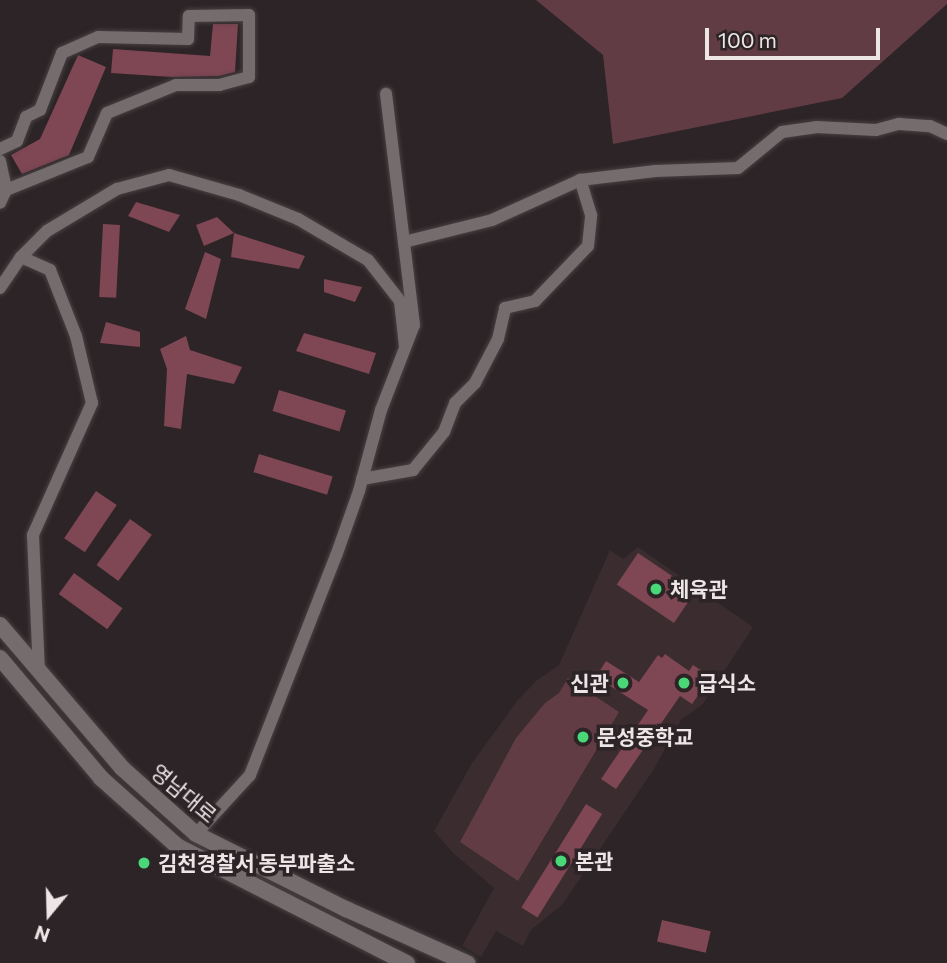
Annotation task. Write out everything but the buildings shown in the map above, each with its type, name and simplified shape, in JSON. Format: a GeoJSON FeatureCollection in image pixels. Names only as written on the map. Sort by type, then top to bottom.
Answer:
{"type":"FeatureCollection","features":[{"type":"Feature","properties":{"kind":"main road","name":"영남대로"},"geometry":{"type":"LineString","coordinates":[[0,625],[122,768],[196,834],[346,909],[467,963]]}},
{"type":"Feature","properties":{"kind":"main road","name":"영남대로"},"geometry":{"type":"LineString","coordinates":[[0,657],[101,778],[177,846],[407,963]]}},
{"type":"Feature","properties":{"kind":"street"},"geometry":{"type":"LineString","coordinates":[[0,149],[17,141],[26,117],[40,110],[62,53],[98,37],[188,39],[189,16],[249,15],[249,77],[220,85],[176,85],[107,113],[88,157],[3,189]]}},
{"type":"Feature","properties":{"kind":"street"},"geometry":{"type":"LineString","coordinates":[[196,834],[250,775],[362,479],[381,410],[414,326],[386,94]]}},
{"type":"Feature","properties":{"kind":"street"},"geometry":{"type":"LineString","coordinates":[[404,242],[492,220],[580,180],[655,171],[738,168],[782,132],[816,127],[876,130],[899,124],[930,126],[947,134]]}},
{"type":"Feature","properties":{"kind":"street"},"geometry":{"type":"LineString","coordinates":[[0,161],[3,189],[0,203]]}},
{"type":"Feature","properties":{"kind":"street"},"geometry":{"type":"LineString","coordinates":[[0,288],[20,257],[47,231],[117,189],[169,175],[239,195],[298,219],[368,260],[400,301],[405,348]]}},
{"type":"Feature","properties":{"kind":"street"},"geometry":{"type":"LineString","coordinates":[[362,479],[413,470],[444,432],[456,403],[475,383],[498,339],[505,308],[535,302],[588,246],[591,215],[580,180]]}},
{"type":"Feature","properties":{"kind":"street"},"geometry":{"type":"LineString","coordinates":[[20,257],[50,270],[76,336],[92,404],[33,535],[39,672]]}},
{"type":"Feature","properties":{"kind":"shaded area"},"geometry":{"type":"Polygon","coordinates":[[[536,0],[947,0],[947,4],[842,98],[613,144],[603,55],[536,0]]]}},
{"type":"Feature","properties":{"kind":"shaded area","name":"문성중학교"},"geometry":{"type":"Polygon","coordinates":[[[638,547],[753,627],[703,704],[681,720],[654,769],[562,905],[531,930],[523,946],[496,931],[481,957],[462,946],[494,888],[453,853],[434,831],[472,763],[517,701],[536,681],[559,665],[610,550],[623,559],[638,547]]]}},
{"type":"Feature","properties":{"kind":"shaded area"},"geometry":{"type":"Polygon","coordinates":[[[568,678],[619,712],[518,881],[460,842],[516,738],[545,703],[559,693],[568,678]]]}},
{"type":"Feature","properties":{"kind":"place","name":"체육관"},"geometry":{"type":"Point","coordinates":[656,589]}},
{"type":"Feature","properties":{"kind":"place","name":"신관"},"geometry":{"type":"Point","coordinates":[623,683]}},
{"type":"Feature","properties":{"kind":"place","name":"급식소"},"geometry":{"type":"Point","coordinates":[684,683]}},
{"type":"Feature","properties":{"kind":"place","name":"문성중학교"},"geometry":{"type":"Point","coordinates":[583,737]}},
{"type":"Feature","properties":{"kind":"place","name":"본관"},"geometry":{"type":"Point","coordinates":[561,861]}},
{"type":"Feature","properties":{"kind":"place","name":"김천경찰서 동부파출소"},"geometry":{"type":"Point","coordinates":[144,863]}}]}
